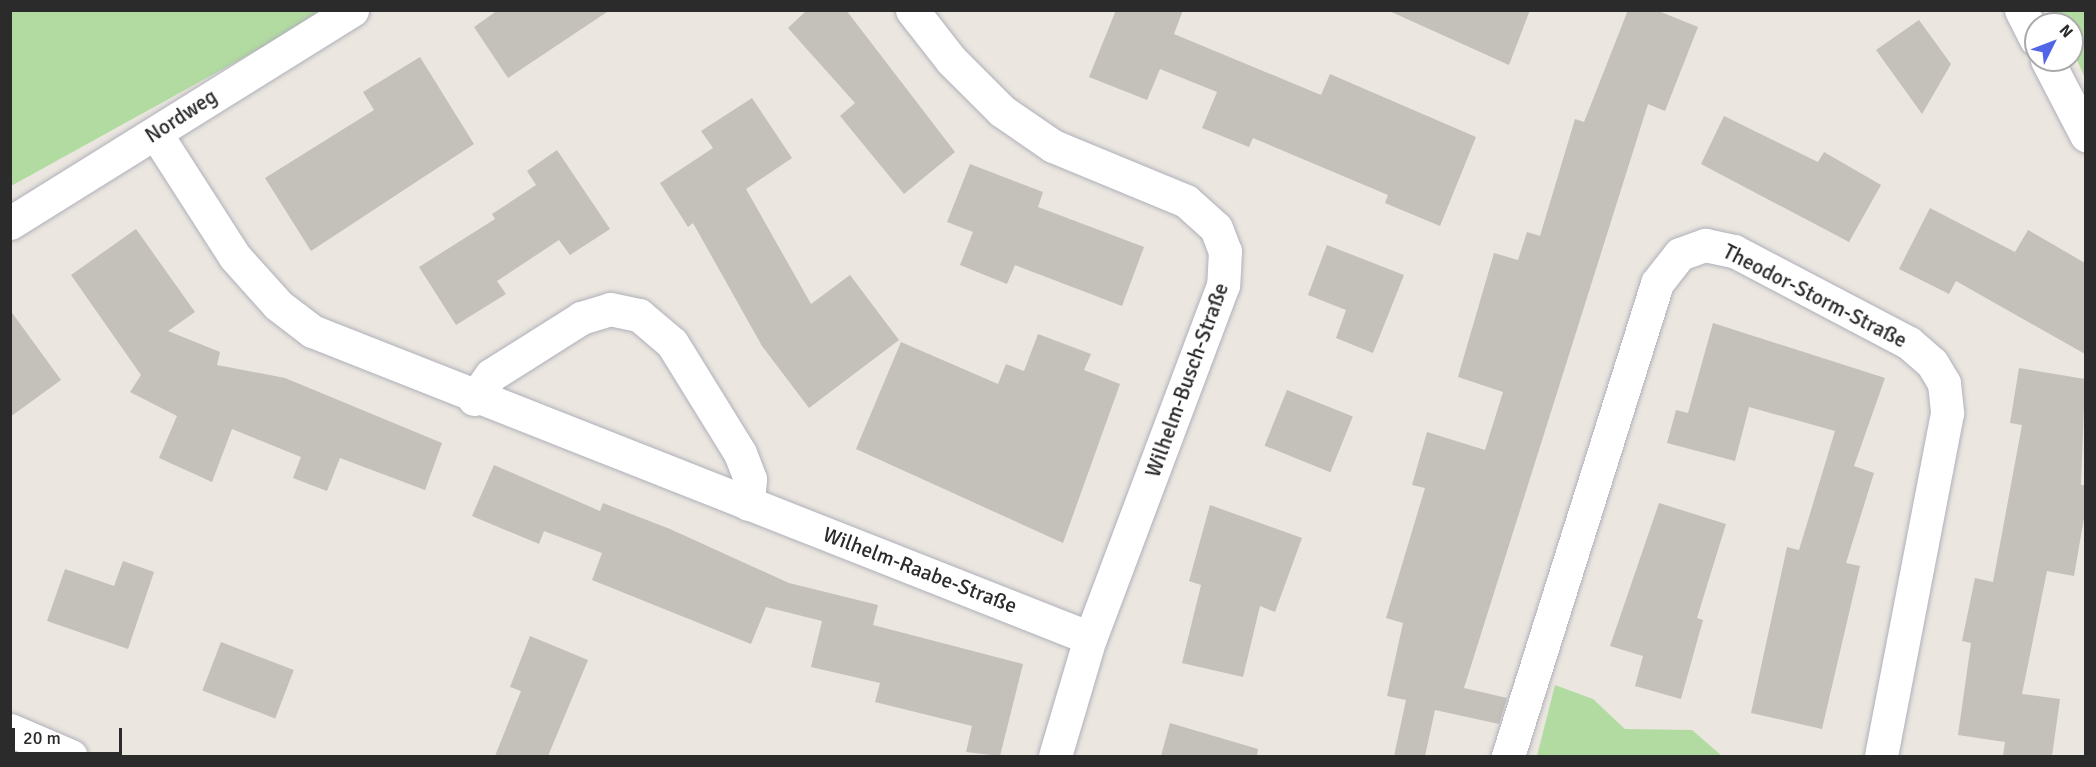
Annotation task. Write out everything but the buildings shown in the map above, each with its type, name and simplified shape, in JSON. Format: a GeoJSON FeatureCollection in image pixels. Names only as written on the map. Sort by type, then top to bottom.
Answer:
{"type":"FeatureCollection","features":[{"type":"Feature","properties":{"kind":"street","name":"Nordweg"},"geometry":{"type":"LineString","coordinates":[[10,223],[352,10]]}},
{"type":"Feature","properties":{"kind":"street","name":"Wilhelm-Busch-Straße"},"geometry":{"type":"LineString","coordinates":[[912,10],[968,79],[1035,136],[1186,201],[1209,219],[1222,240],[1224,285],[1090,638],[1054,756]]}},
{"type":"Feature","properties":{"kind":"street"},"geometry":{"type":"LineString","coordinates":[[2053,72],[2085,135]]}},
{"type":"Feature","properties":{"kind":"street","name":"Wilhelm-Raabe-Straße"},"geometry":{"type":"LineString","coordinates":[[156,134],[235,257],[278,305],[331,341],[474,399],[1090,638]]}},
{"type":"Feature","properties":{"kind":"street","name":"Theodor-Storm-Straße"},"geometry":{"type":"LineString","coordinates":[[1508,756],[1657,283],[1680,254],[1705,245],[1734,251],[1909,343],[1932,363],[1944,383],[1947,413],[1881,756]]}},
{"type":"Feature","properties":{"kind":"street"},"geometry":{"type":"LineString","coordinates":[[474,399],[491,375],[581,318],[610,309],[639,315],[672,343],[740,453],[750,479],[748,504]]}},
{"type":"Feature","properties":{"kind":"street"},"geometry":{"type":"LineString","coordinates":[[10,730],[70,756]]}},
{"type":"Feature","properties":{"kind":"green space"},"geometry":{"type":"Polygon","coordinates":[[[11,11],[328,11],[11,186],[11,11]]]}},
{"type":"Feature","properties":{"kind":"green space"},"geometry":{"type":"Polygon","coordinates":[[[2085,11],[2085,78],[2082,72],[2084,12],[2054,12],[2085,11]]]}},
{"type":"Feature","properties":{"kind":"green space"},"geometry":{"type":"Polygon","coordinates":[[[1555,685],[1593,699],[1625,729],[1692,730],[1722,756],[1537,756],[1555,685]]]}}]}
